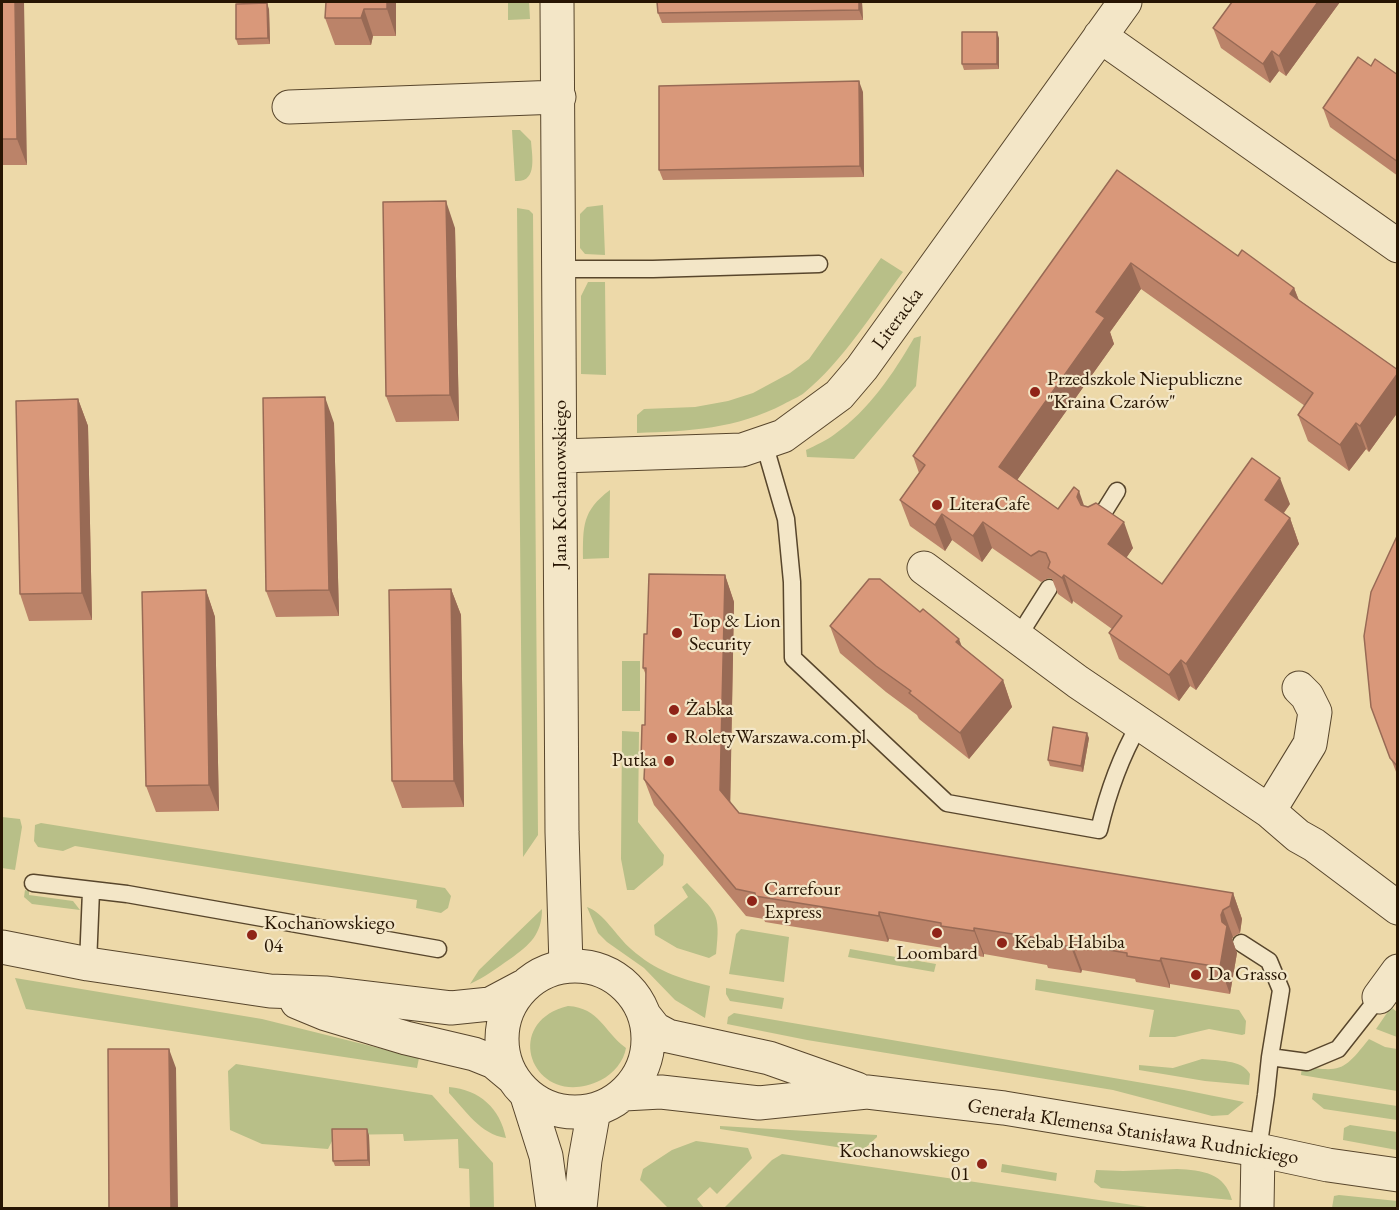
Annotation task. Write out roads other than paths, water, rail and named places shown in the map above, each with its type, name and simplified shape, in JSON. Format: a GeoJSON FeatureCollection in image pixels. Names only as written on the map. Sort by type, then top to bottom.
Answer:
{"type":"FeatureCollection","features":[{"type":"Feature","properties":{"kind":"street","name":"Jana Kochanowskiego"},"geometry":{"type":"LineString","coordinates":[[557,2],[562,820],[566,966]]}},
{"type":"Feature","properties":{"kind":"street","name":"Literacka"},"geometry":{"type":"LineString","coordinates":[[561,456],[742,450],[783,436],[839,395],[862,368],[1125,2]]}},
{"type":"Feature","properties":{"kind":"street"},"geometry":{"type":"LineString","coordinates":[[1100,36],[1398,246]]}},
{"type":"Feature","properties":{"kind":"street"},"geometry":{"type":"LineString","coordinates":[[290,107],[559,97]]}},
{"type":"Feature","properties":{"kind":"street"},"geometry":{"type":"LineString","coordinates":[[924,568],[1139,725],[1269,811],[1298,836],[1314,845],[1398,908]]}},
{"type":"Feature","properties":{"kind":"street"},"geometry":{"type":"LineString","coordinates":[[1269,811],[1310,744],[1316,711],[1299,688]]}},
{"type":"Feature","properties":{"kind":"street"},"geometry":{"type":"LineString","coordinates":[[2,947],[88,964],[270,991],[325,993],[451,1008],[490,1004],[542,973],[566,966],[591,967],[614,976],[633,993],[644,1015],[648,1040],[645,1063],[634,1084],[606,1107],[571,1113],[559,1112],[548,1108],[519,1087],[494,1062],[474,1054],[406,1038],[326,1014],[270,991]]}},
{"type":"Feature","properties":{"kind":"street"},"geometry":{"type":"LineString","coordinates":[[1379,997],[1398,971]]}},
{"type":"Feature","properties":{"kind":"street"},"geometry":{"type":"LineString","coordinates":[[522,987],[508,1008],[501,1032],[502,1055],[519,1087],[546,1156],[553,1209]]}},
{"type":"Feature","properties":{"kind":"street","name":"Generała Klemensa Stanisława Rudnickiego"},"geometry":{"type":"LineString","coordinates":[[644,1015],[655,1029],[668,1036],[769,1058],[867,1092],[1004,1108],[1258,1150],[1328,1165],[1398,1175]]}},
{"type":"Feature","properties":{"kind":"street","name":"Generała Klemensa Stanisława Rudnickiego"},"geometry":{"type":"LineString","coordinates":[[624,1094],[661,1092],[759,1103],[867,1092]]}},
{"type":"Feature","properties":{"kind":"street"},"geometry":{"type":"LineString","coordinates":[[580,1209],[594,1110]]}},
{"type":"Feature","properties":{"kind":"street"},"geometry":{"type":"LineString","coordinates":[[1257,1209],[1258,1150]]}},
{"type":"Feature","properties":{"kind":"lane"},"geometry":{"type":"LineString","coordinates":[[559,269],[653,269],[819,264]]}},
{"type":"Feature","properties":{"kind":"lane"},"geometry":{"type":"LineString","coordinates":[[764,443],[786,519],[792,582],[793,658],[947,803],[1099,830],[1108,790],[1127,745],[1139,725]]}},
{"type":"Feature","properties":{"kind":"lane"},"geometry":{"type":"LineString","coordinates":[[1097,523],[1117,491]]}},
{"type":"Feature","properties":{"kind":"lane"},"geometry":{"type":"LineString","coordinates":[[1018,637],[1049,588]]}},
{"type":"Feature","properties":{"kind":"lane"},"geometry":{"type":"LineString","coordinates":[[33,883],[127,894],[438,949]]}},
{"type":"Feature","properties":{"kind":"lane"},"geometry":{"type":"LineString","coordinates":[[88,964],[91,891]]}},
{"type":"Feature","properties":{"kind":"lane"},"geometry":{"type":"LineString","coordinates":[[1241,943],[1269,961],[1281,990],[1258,1150]]}},
{"type":"Feature","properties":{"kind":"lane"},"geometry":{"type":"LineString","coordinates":[[1270,1056],[1307,1062],[1338,1049],[1379,997]]}},
{"type":"Feature","properties":{"kind":"place","name":"Przedszkole Niepubliczne \"Kraina Czarów\""},"geometry":{"type":"Point","coordinates":[1035,392]}},
{"type":"Feature","properties":{"kind":"place","name":"LiteraCafe"},"geometry":{"type":"Point","coordinates":[937,505]}},
{"type":"Feature","properties":{"kind":"place","name":"Top & Lion Security"},"geometry":{"type":"Point","coordinates":[677,633]}},
{"type":"Feature","properties":{"kind":"place","name":"Żabka"},"geometry":{"type":"Point","coordinates":[674,710]}},
{"type":"Feature","properties":{"kind":"place","name":"RoletyWarszawa.com.pl"},"geometry":{"type":"Point","coordinates":[672,738]}},
{"type":"Feature","properties":{"kind":"place","name":"Putka"},"geometry":{"type":"Point","coordinates":[669,761]}},
{"type":"Feature","properties":{"kind":"place","name":"Carrefour Express"},"geometry":{"type":"Point","coordinates":[752,901]}},
{"type":"Feature","properties":{"kind":"place","name":"Loombard"},"geometry":{"type":"Point","coordinates":[937,933]}},
{"type":"Feature","properties":{"kind":"place","name":"Kochanowskiego 04"},"geometry":{"type":"Point","coordinates":[252,935]}},
{"type":"Feature","properties":{"kind":"place","name":"Kebab Habiba"},"geometry":{"type":"Point","coordinates":[1002,943]}},
{"type":"Feature","properties":{"kind":"place","name":"Da Grasso"},"geometry":{"type":"Point","coordinates":[1196,975]}},
{"type":"Feature","properties":{"kind":"place","name":"Kochanowskiego 01"},"geometry":{"type":"Point","coordinates":[982,1164]}}]}
